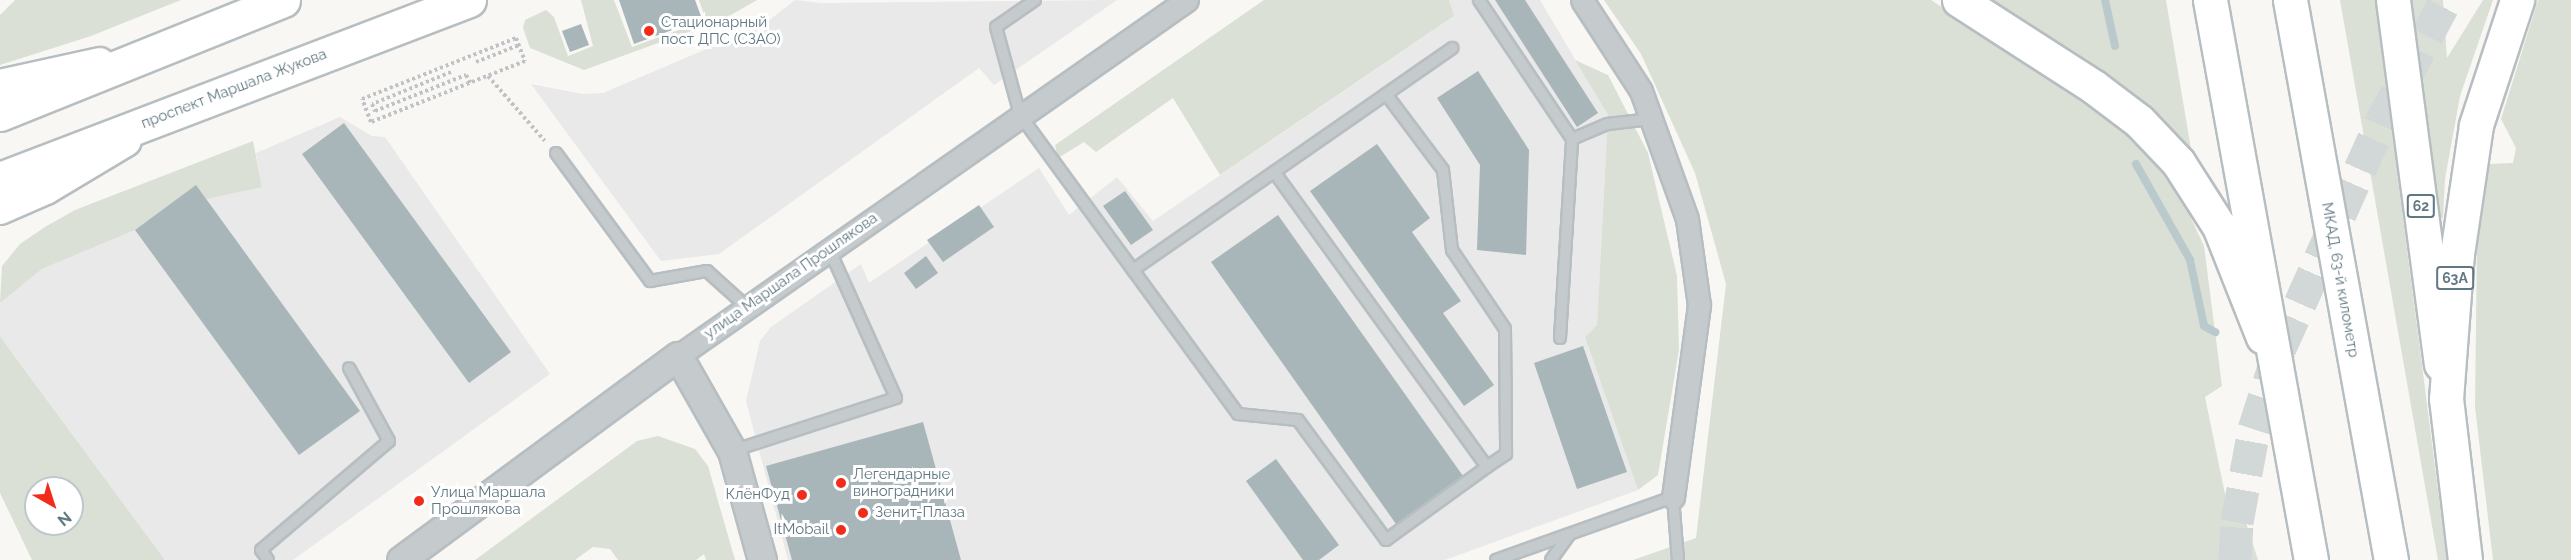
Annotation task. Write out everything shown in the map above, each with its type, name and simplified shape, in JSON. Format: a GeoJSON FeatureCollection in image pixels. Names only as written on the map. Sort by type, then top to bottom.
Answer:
{"type":"FeatureCollection","features":[{"type":"Feature","properties":{"kind":"main road"},"geometry":{"type":"LineString","coordinates":[[0,114],[283,0]]}},
{"type":"Feature","properties":{"kind":"main road","name":"проспект Маршала Жукова"},"geometry":{"type":"LineString","coordinates":[[0,180],[469,0]]}},
{"type":"Feature","properties":{"kind":"main road"},"geometry":{"type":"LineString","coordinates":[[1959,0],[2094,87],[2139,121],[2178,162],[2219,226],[2275,368]]}},
{"type":"Feature","properties":{"kind":"main road"},"geometry":{"type":"LineString","coordinates":[[2210,0],[2311,560]]}},
{"type":"Feature","properties":{"kind":"main road","name":"МКАД, 63-й километр"},"geometry":{"type":"LineString","coordinates":[[2290,0],[2391,560]]}},
{"type":"Feature","properties":{"kind":"main road","name":"63A"},"geometry":{"type":"LineString","coordinates":[[2446,399],[2469,158],[2494,61],[2517,0]]}},
{"type":"Feature","properties":{"kind":"main road","name":"62"},"geometry":{"type":"LineString","coordinates":[[2394,6],[2446,399]]}},
{"type":"Feature","properties":{"kind":"main road"},"geometry":{"type":"LineString","coordinates":[[0,86],[153,51]]}},
{"type":"Feature","properties":{"kind":"main road"},"geometry":{"type":"LineString","coordinates":[[0,210],[46,189],[178,110]]}},
{"type":"Feature","properties":{"kind":"main road"},"geometry":{"type":"LineString","coordinates":[[0,230],[46,189]]}},
{"type":"Feature","properties":{"kind":"main road"},"geometry":{"type":"LineString","coordinates":[[2446,399],[2465,560]]}},
{"type":"Feature","properties":{"kind":"street","name":"улица Маршала Прошлякова"},"geometry":{"type":"LineString","coordinates":[[401,560],[829,248],[1187,0]]}},
{"type":"Feature","properties":{"kind":"street"},"geometry":{"type":"LineString","coordinates":[[1582,0],[1641,91],[1687,219],[1699,305],[1673,497]]}},
{"type":"Feature","properties":{"kind":"street"},"geometry":{"type":"LineString","coordinates":[[678,356],[732,451],[762,560]]}},
{"type":"Feature","properties":{"kind":"lane"},"geometry":{"type":"LineString","coordinates":[[1035,0],[996,27],[1020,115],[1238,414],[1298,420],[1386,540],[1506,454],[1505,329],[1452,250],[1443,170],[1386,94]]}},
{"type":"Feature","properties":{"kind":"lane"},"geometry":{"type":"LineString","coordinates":[[1479,0],[1572,140],[1560,338]]}},
{"type":"Feature","properties":{"kind":"lane"},"geometry":{"type":"LineString","coordinates":[[1133,270],[1452,48]]}},
{"type":"Feature","properties":{"kind":"lane"},"geometry":{"type":"LineString","coordinates":[[1572,140],[1608,124],[1651,119]]}},
{"type":"Feature","properties":{"kind":"lane"},"geometry":{"type":"LineString","coordinates":[[556,153],[650,281],[707,271],[747,307]]}},
{"type":"Feature","properties":{"kind":"lane"},"geometry":{"type":"LineString","coordinates":[[1274,172],[1488,467]]}},
{"type":"Feature","properties":{"kind":"lane"},"geometry":{"type":"LineString","coordinates":[[732,451],[896,398],[829,248]]}},
{"type":"Feature","properties":{"kind":"lane"},"geometry":{"type":"LineString","coordinates":[[268,560],[261,550],[389,441],[350,368]]}},
{"type":"Feature","properties":{"kind":"lane"},"geometry":{"type":"LineString","coordinates":[[1497,560],[1673,497],[1678,560]]}},
{"type":"Feature","properties":{"kind":"lane"},"geometry":{"type":"LineString","coordinates":[[1551,560],[1570,534]]}},
{"type":"Feature","properties":{"kind":"path"},"geometry":{"type":"LineString","coordinates":[[516,38],[519,45],[525,61],[370,122],[362,99],[516,38]]}},
{"type":"Feature","properties":{"kind":"path"},"geometry":{"type":"LineString","coordinates":[[476,62],[519,45]]}},
{"type":"Feature","properties":{"kind":"path"},"geometry":{"type":"LineString","coordinates":[[451,72],[372,104],[375,111],[466,75],[470,83]]}},
{"type":"Feature","properties":{"kind":"path"},"geometry":{"type":"LineString","coordinates":[[488,76],[556,153]]}},
{"type":"Feature","properties":{"kind":"shaded area"},"geometry":{"type":"Polygon","coordinates":[[[15,0],[181,0],[91,36],[0,65],[0,15],[15,0]]]}},
{"type":"Feature","properties":{"kind":"shaded area"},"geometry":{"type":"Polygon","coordinates":[[[581,0],[614,0],[632,47],[706,20],[699,0],[757,0],[724,19],[584,70],[530,48],[523,28],[525,20],[546,10],[554,17],[568,56],[593,46],[581,0]]]}},
{"type":"Feature","properties":{"kind":"shaded area"},"geometry":{"type":"Polygon","coordinates":[[[795,0],[821,3],[1117,0],[994,85],[979,68],[719,254],[661,261],[531,84],[583,94],[603,93],[763,25],[795,0]]]}},
{"type":"Feature","properties":{"kind":"shaded area"},"geometry":{"type":"Polygon","coordinates":[[[1264,0],[1449,0],[1454,16],[1220,175],[1173,98],[1096,152],[1084,142],[1058,158],[1055,145],[1264,0]]]}},
{"type":"Feature","properties":{"kind":"shaded area"},"geometry":{"type":"Polygon","coordinates":[[[1449,0],[1540,0],[1608,115],[1597,325],[1585,337],[1638,490],[1445,560],[788,560],[746,401],[760,341],[771,327],[861,264],[869,283],[1039,168],[1069,215],[1117,177],[1153,221],[1453,17],[1449,0]]]}},
{"type":"Feature","properties":{"kind":"shaded area"},"geometry":{"type":"Polygon","coordinates":[[[1604,0],[1931,0],[2124,127],[2157,161],[2181,197],[2204,246],[2222,386],[2205,397],[2226,499],[2238,497],[2258,560],[1633,560],[1696,538],[1726,284],[1695,173],[1641,54],[1604,0]]]}},
{"type":"Feature","properties":{"kind":"shaded area"},"geometry":{"type":"Polygon","coordinates":[[[1982,0],[2166,0],[2191,149],[2164,124],[1982,0]]]}},
{"type":"Feature","properties":{"kind":"shaded area"},"geometry":{"type":"Polygon","coordinates":[[[2340,0],[2375,0],[2447,560],[2438,560],[2340,0]]]}},
{"type":"Feature","properties":{"kind":"shaded area"},"geometry":{"type":"Polygon","coordinates":[[[2412,0],[2443,0],[2447,58],[2483,0],[2493,0],[2460,96],[2445,179],[2443,218],[2435,219],[2412,0]]]}},
{"type":"Feature","properties":{"kind":"shaded area"},"geometry":{"type":"Polygon","coordinates":[[[2538,0],[2571,0],[2571,560],[2493,560],[2475,407],[2477,242],[2489,164],[2513,163],[2516,148],[2501,119],[2538,0]]]}},
{"type":"Feature","properties":{"kind":"shaded area"},"geometry":{"type":"Polygon","coordinates":[[[1575,60],[1608,75],[1648,153],[1677,276],[1679,350],[1658,475],[1638,490],[1585,337],[1597,325],[1608,115],[1575,60]]]}},
{"type":"Feature","properties":{"kind":"shaded area"},"geometry":{"type":"Polygon","coordinates":[[[340,117],[372,136],[385,137],[550,374],[293,560],[165,560],[0,336],[0,303],[42,269],[135,230],[196,185],[262,187],[256,153],[340,117]]]}},
{"type":"Feature","properties":{"kind":"shaded area"},"geometry":{"type":"Polygon","coordinates":[[[253,141],[262,187],[206,199],[196,186],[135,230],[42,269],[0,303],[2,266],[20,244],[45,227],[75,210],[253,141]]]}},
{"type":"Feature","properties":{"kind":"shaded area"},"geometry":{"type":"Polygon","coordinates":[[[0,336],[165,560],[32,560],[0,493],[0,336]]]}},
{"type":"Feature","properties":{"kind":"shaded area"},"geometry":{"type":"Polygon","coordinates":[[[658,436],[695,449],[708,466],[735,560],[706,560],[704,554],[696,560],[618,560],[610,549],[593,547],[575,560],[475,560],[637,441],[658,436]]]}},
{"type":"Feature","properties":{"kind":"building","name":"Стационарный пост ДПС (СЗАО)"},"geometry":{"type":"Polygon","coordinates":[[[619,0],[695,0],[702,19],[634,44],[619,0]]]}},
{"type":"Feature","properties":{"kind":"building"},"geometry":{"type":"Polygon","coordinates":[[[1495,0],[1525,0],[1598,113],[1577,127],[1495,0]]]}},
{"type":"Feature","properties":{"kind":"building"},"geometry":{"type":"Polygon","coordinates":[[[581,24],[589,45],[570,52],[562,31],[581,24]]]}},
{"type":"Feature","properties":{"kind":"building"},"geometry":{"type":"Polygon","coordinates":[[[1478,71],[1529,150],[1526,255],[1477,250],[1480,165],[1437,98],[1478,71]]]}},
{"type":"Feature","properties":{"kind":"building"},"geometry":{"type":"Polygon","coordinates":[[[344,123],[511,352],[469,383],[302,154],[344,123]]]}},
{"type":"Feature","properties":{"kind":"building"},"geometry":{"type":"Polygon","coordinates":[[[1377,144],[1430,218],[1412,232],[1461,301],[1443,313],[1494,385],[1464,406],[1310,191],[1377,144]]]}},
{"type":"Feature","properties":{"kind":"building"},"geometry":{"type":"Polygon","coordinates":[[[196,185],[360,411],[299,455],[135,230],[196,185]]]}},
{"type":"Feature","properties":{"kind":"building"},"geometry":{"type":"Polygon","coordinates":[[[1125,191],[1153,230],[1131,245],[1103,206],[1125,191]]]}},
{"type":"Feature","properties":{"kind":"building"},"geometry":{"type":"Polygon","coordinates":[[[979,205],[994,227],[943,262],[927,240],[979,205]]]}},
{"type":"Feature","properties":{"kind":"building"},"geometry":{"type":"Polygon","coordinates":[[[1278,215],[1463,476],[1396,524],[1211,262],[1278,215]]]}},
{"type":"Feature","properties":{"kind":"building"},"geometry":{"type":"Polygon","coordinates":[[[926,256],[938,273],[916,289],[904,273],[926,256]]]}},
{"type":"Feature","properties":{"kind":"building"},"geometry":{"type":"Polygon","coordinates":[[[1583,346],[1627,472],[1577,489],[1534,363],[1583,346]]]}},
{"type":"Feature","properties":{"kind":"building","name":"Зенит-Плаза"},"geometry":{"type":"Polygon","coordinates":[[[923,422],[961,560],[792,560],[766,466],[923,422]]]}},
{"type":"Feature","properties":{"kind":"building"},"geometry":{"type":"Polygon","coordinates":[[[1276,459],[1339,545],[1319,560],[1303,560],[1246,481],[1276,459]]]}},
{"type":"Feature","properties":{"kind":"waterway"},"geometry":{"type":"LineString","coordinates":[[2105,0],[2115,46]]}},
{"type":"Feature","properties":{"kind":"waterway"},"geometry":{"type":"LineString","coordinates":[[2136,164],[2190,260],[2204,326],[2215,332]]}},
{"type":"Feature","properties":{"kind":"tunnel"},"geometry":{"type":"LineString","coordinates":[[2235,560],[2237,522],[2254,429],[2280,348],[2381,122],[2446,0]]}},
{"type":"Feature","properties":{"kind":"place","name":"Стационарный пост ДПС (СЗАО)"},"geometry":{"type":"Point","coordinates":[649,31]}},
{"type":"Feature","properties":{"kind":"place","name":"Легендарные виноградники"},"geometry":{"type":"Point","coordinates":[841,483]}},
{"type":"Feature","properties":{"kind":"place","name":"КлёнФуд"},"geometry":{"type":"Point","coordinates":[802,495]}},
{"type":"Feature","properties":{"kind":"place","name":"Улица Маршала Прошлякова"},"geometry":{"type":"Point","coordinates":[419,501]}},
{"type":"Feature","properties":{"kind":"place","name":"Зенит-Плаза"},"geometry":{"type":"Point","coordinates":[863,513]}},
{"type":"Feature","properties":{"kind":"place","name":"ItMobail"},"geometry":{"type":"Point","coordinates":[841,530]}}]}
